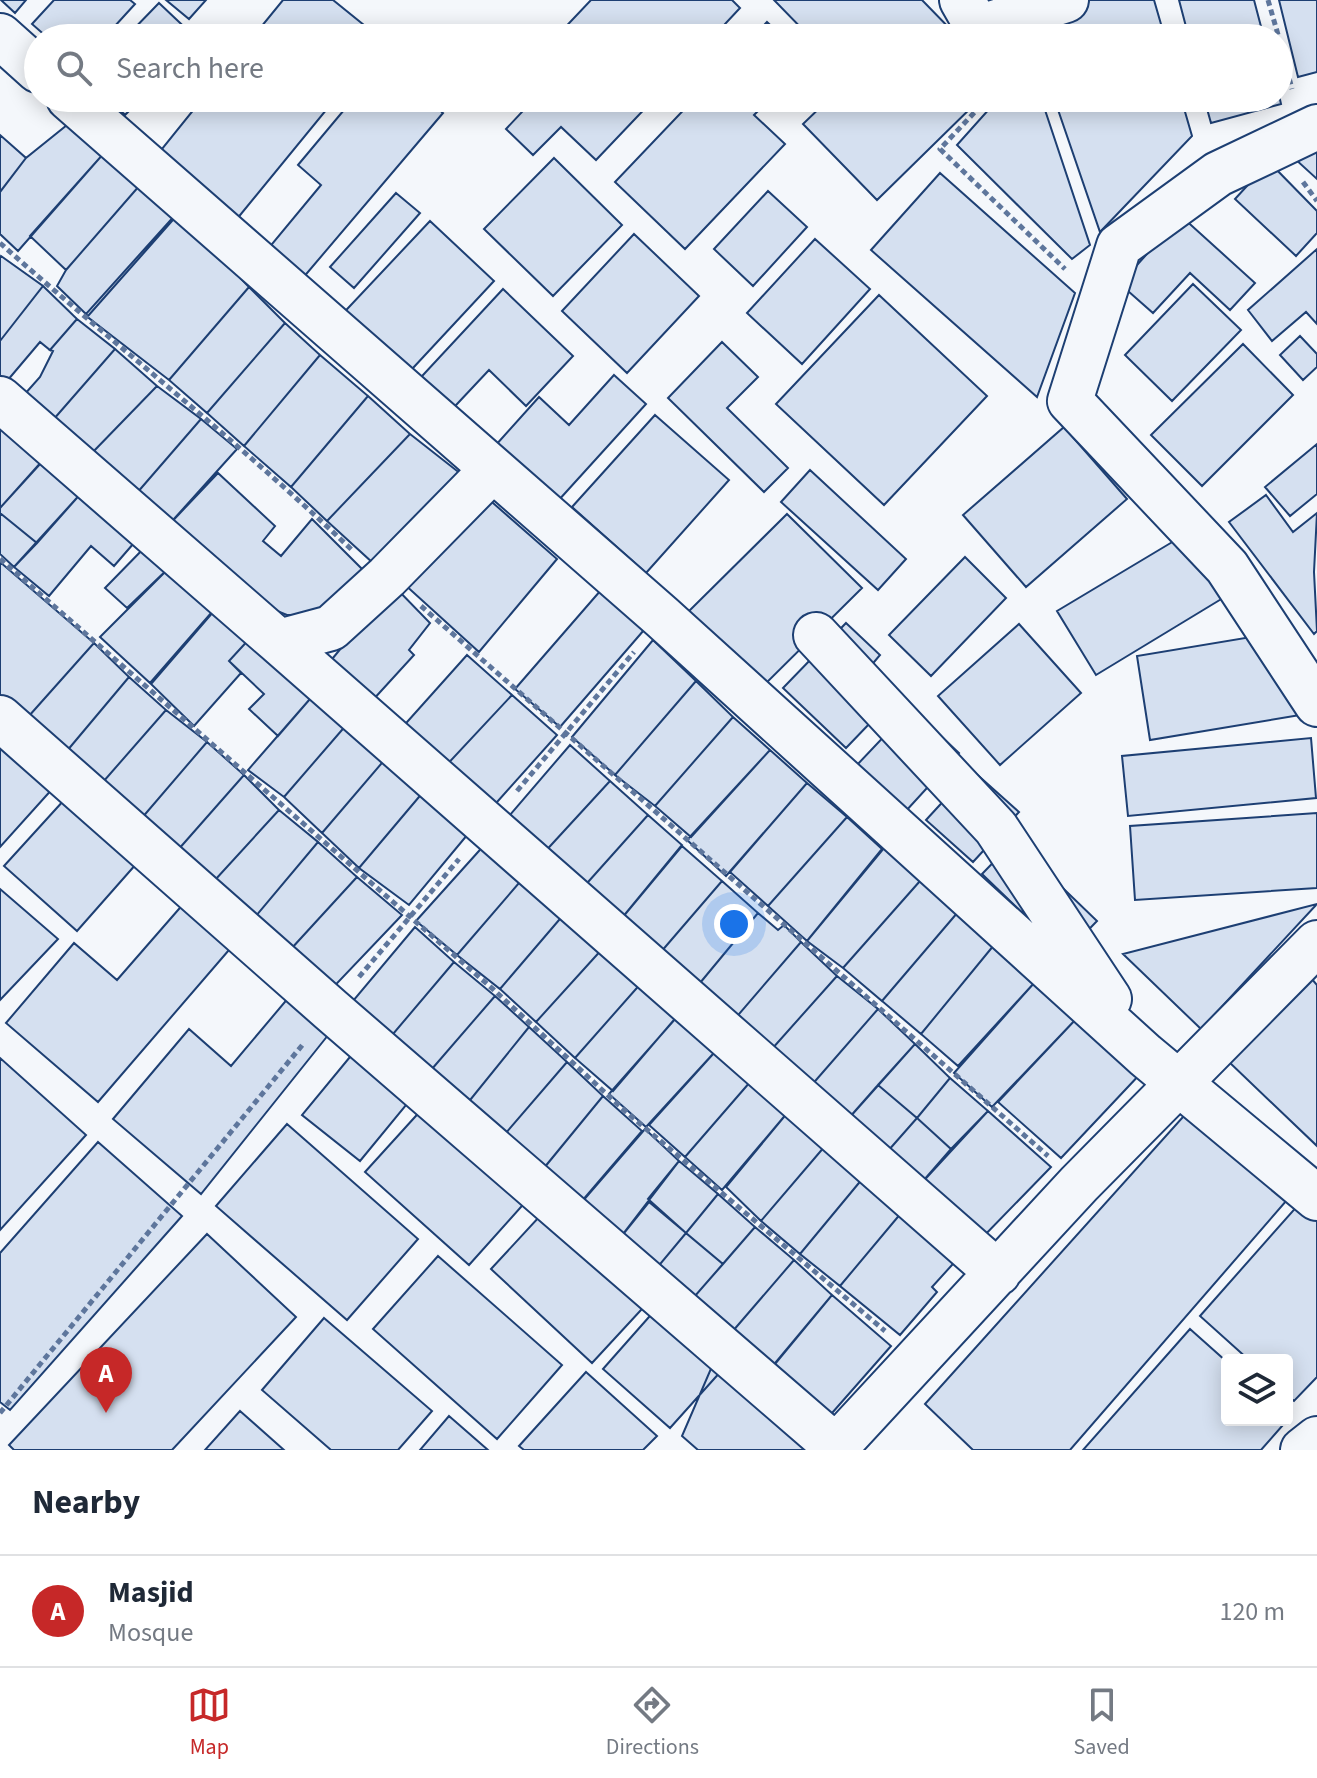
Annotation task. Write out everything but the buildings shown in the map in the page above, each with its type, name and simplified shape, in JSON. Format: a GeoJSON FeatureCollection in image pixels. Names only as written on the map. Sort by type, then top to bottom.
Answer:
{"type":"FeatureCollection","features":[{"type":"Feature","properties":{"kind":"street"},"geometry":{"type":"LineString","coordinates":[[962,0],[976,24]]}},
{"type":"Feature","properties":{"kind":"street"},"geometry":{"type":"LineString","coordinates":[[991,24],[1066,0]]}},
{"type":"Feature","properties":{"kind":"street"},"geometry":{"type":"LineString","coordinates":[[0,36],[24,57]]}},
{"type":"Feature","properties":{"kind":"street"},"geometry":{"type":"LineString","coordinates":[[85,112],[491,471],[662,617],[1162,1067],[1317,1198]]}},
{"type":"Feature","properties":{"kind":"street"},"geometry":{"type":"LineString","coordinates":[[1317,127],[1218,174],[1119,246],[1070,401],[1227,567],[1317,704]]}},
{"type":"Feature","properties":{"kind":"street"},"geometry":{"type":"LineString","coordinates":[[0,399],[998,1273]]}},
{"type":"Feature","properties":{"kind":"street"},"geometry":{"type":"LineString","coordinates":[[279,642],[331,628],[387,577],[491,471]]}},
{"type":"Feature","properties":{"kind":"street"},"geometry":{"type":"LineString","coordinates":[[816,635],[996,828],[1162,1067]]}},
{"type":"Feature","properties":{"kind":"street"},"geometry":{"type":"LineString","coordinates":[[0,718],[834,1448],[1079,1184],[1162,1067],[1317,943]]}},
{"type":"Feature","properties":{"kind":"street"},"geometry":{"type":"LineString","coordinates":[[1303,1450],[1317,1439]]}},
{"type":"Feature","properties":{"kind":"path"},"geometry":{"type":"LineString","coordinates":[[1268,0],[1275,24]]}},
{"type":"Feature","properties":{"kind":"path"},"geometry":{"type":"LineString","coordinates":[[975,112],[940,149],[1101,303]]}},
{"type":"Feature","properties":{"kind":"path"},"geometry":{"type":"LineString","coordinates":[[0,243],[99,331],[260,464],[373,570],[387,577],[1079,1184]]}},
{"type":"Feature","properties":{"kind":"path"},"geometry":{"type":"LineString","coordinates":[[0,559],[494,990],[625,1111],[917,1359]]}},
{"type":"Feature","properties":{"kind":"place","name":"Masjid"},"geometry":{"type":"Point","coordinates":[106,1413]}}]}
